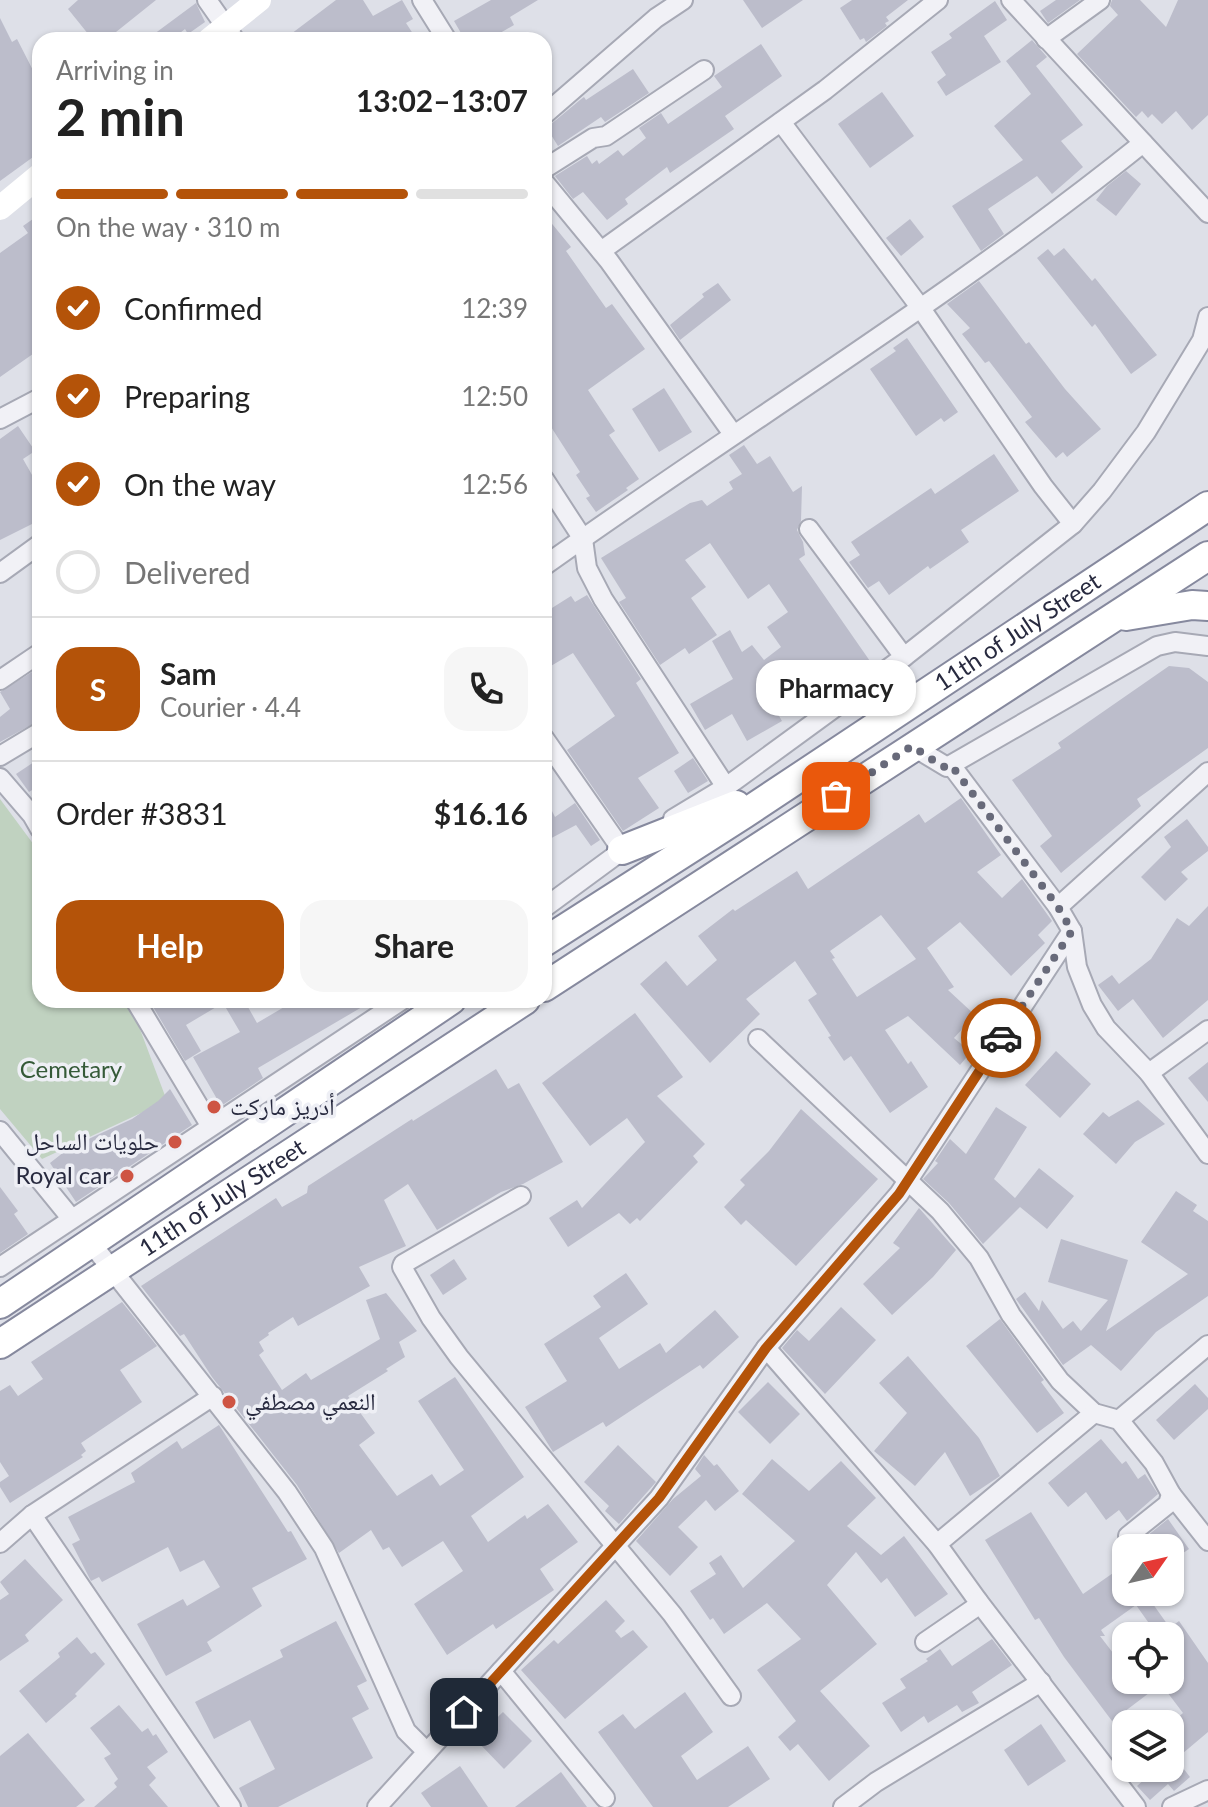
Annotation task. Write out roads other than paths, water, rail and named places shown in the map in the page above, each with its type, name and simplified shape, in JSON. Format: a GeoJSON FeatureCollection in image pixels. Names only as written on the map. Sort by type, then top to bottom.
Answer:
{"type":"FeatureCollection","features":[{"type":"Feature","properties":{"kind":"highway","name":"11th of July Street"},"geometry":{"type":"LineString","coordinates":[[552,937],[789,785],[1208,506]]}},
{"type":"Feature","properties":{"kind":"highway","name":"11th of July Street"},"geometry":{"type":"LineString","coordinates":[[552,982],[1208,556]]}},
{"type":"Feature","properties":{"kind":"highway"},"geometry":{"type":"LineString","coordinates":[[1117,617],[1192,605],[1208,606]]}},
{"type":"Feature","properties":{"kind":"highway"},"geometry":{"type":"LineString","coordinates":[[622,850],[789,785]]}},
{"type":"Feature","properties":{"kind":"highway","name":"11th of July Street"},"geometry":{"type":"LineString","coordinates":[[0,1304],[439,1008]]}},
{"type":"Feature","properties":{"kind":"highway","name":"11th of July Street"},"geometry":{"type":"LineString","coordinates":[[0,1344],[513,1008]]}},
{"type":"Feature","properties":{"kind":"main road"},"geometry":{"type":"LineString","coordinates":[[226,32],[259,0]]}},
{"type":"Feature","properties":{"kind":"main road"},"geometry":{"type":"LineString","coordinates":[[0,208],[32,182]]}},
{"type":"Feature","properties":{"kind":"street"},"geometry":{"type":"LineString","coordinates":[[207,0],[222,32]]}},
{"type":"Feature","properties":{"kind":"street"},"geometry":{"type":"LineString","coordinates":[[422,0],[442,32]]}},
{"type":"Feature","properties":{"kind":"street"},"geometry":{"type":"LineString","coordinates":[[552,108],[656,18],[683,0]]}},
{"type":"Feature","properties":{"kind":"street"},"geometry":{"type":"LineString","coordinates":[[601,251],[781,122],[938,0]]}},
{"type":"Feature","properties":{"kind":"street"},"geometry":{"type":"LineString","coordinates":[[1011,0],[1208,213]]}},
{"type":"Feature","properties":{"kind":"street"},"geometry":{"type":"LineString","coordinates":[[1046,39],[1100,0]]}},
{"type":"Feature","properties":{"kind":"street"},"geometry":{"type":"LineString","coordinates":[[552,164],[593,138],[606,136],[704,70]]}},
{"type":"Feature","properties":{"kind":"street"},"geometry":{"type":"LineString","coordinates":[[781,122],[920,307],[1043,486],[1073,524]]}},
{"type":"Feature","properties":{"kind":"street"},"geometry":{"type":"LineString","coordinates":[[552,560],[1080,195],[1143,143]]}},
{"type":"Feature","properties":{"kind":"street"},"geometry":{"type":"LineString","coordinates":[[552,192],[601,251],[733,434]]}},
{"type":"Feature","properties":{"kind":"street"},"geometry":{"type":"LineString","coordinates":[[552,902],[622,850],[726,787],[904,657],[1073,524],[1146,432],[1202,340],[1208,317]]}},
{"type":"Feature","properties":{"kind":"street"},"geometry":{"type":"LineString","coordinates":[[0,419],[32,402]]}},
{"type":"Feature","properties":{"kind":"street"},"geometry":{"type":"LineString","coordinates":[[552,491],[583,539],[587,568],[603,599],[726,787]]}},
{"type":"Feature","properties":{"kind":"street"},"geometry":{"type":"LineString","coordinates":[[809,529],[904,657]]}},
{"type":"Feature","properties":{"kind":"street"},"geometry":{"type":"LineString","coordinates":[[0,573],[32,550]]}},
{"type":"Feature","properties":{"kind":"street"},"geometry":{"type":"LineString","coordinates":[[912,746],[943,767],[951,765],[1157,646],[1175,642],[1208,646]]}},
{"type":"Feature","properties":{"kind":"street"},"geometry":{"type":"LineString","coordinates":[[0,680],[32,658]]}},
{"type":"Feature","properties":{"kind":"street"},"geometry":{"type":"LineString","coordinates":[[0,756],[32,737]]}},
{"type":"Feature","properties":{"kind":"street"},"geometry":{"type":"LineString","coordinates":[[552,749],[622,850]]}},
{"type":"Feature","properties":{"kind":"street"},"geometry":{"type":"LineString","coordinates":[[951,765],[1058,907],[1072,931],[1077,967],[1092,1005],[1106,1028],[1149,1073],[1208,1154]]}},
{"type":"Feature","properties":{"kind":"street"},"geometry":{"type":"LineString","coordinates":[[1058,907],[1208,772]]}},
{"type":"Feature","properties":{"kind":"street"},"geometry":{"type":"LineString","coordinates":[[0,778],[32,813]]}},
{"type":"Feature","properties":{"kind":"street"},"geometry":{"type":"LineString","coordinates":[[377,1807],[659,1498],[766,1348],[899,1194],[1072,931]]}},
{"type":"Feature","properties":{"kind":"street"},"geometry":{"type":"LineString","coordinates":[[140,1008],[210,1125]]}},
{"type":"Feature","properties":{"kind":"street"},"geometry":{"type":"LineString","coordinates":[[0,1267],[390,1008]]}},
{"type":"Feature","properties":{"kind":"street"},"geometry":{"type":"LineString","coordinates":[[1149,1073],[1208,1030]]}},
{"type":"Feature","properties":{"kind":"street"},"geometry":{"type":"LineString","coordinates":[[758,1039],[940,1211],[979,1258],[1021,1329],[1060,1381],[1094,1413],[1119,1420],[1154,1463],[1171,1494],[1208,1541]]}},
{"type":"Feature","properties":{"kind":"street"},"geometry":{"type":"LineString","coordinates":[[0,1131],[71,1218]]}},
{"type":"Feature","properties":{"kind":"street"},"geometry":{"type":"LineString","coordinates":[[521,1196],[402,1267],[431,1318],[459,1357],[672,1614],[731,1696]]}},
{"type":"Feature","properties":{"kind":"street"},"geometry":{"type":"LineString","coordinates":[[91,1243],[287,1492],[324,1548],[406,1731],[427,1752]]}},
{"type":"Feature","properties":{"kind":"street"},"geometry":{"type":"LineString","coordinates":[[1119,1420],[1208,1345]]}},
{"type":"Feature","properties":{"kind":"street"},"geometry":{"type":"LineString","coordinates":[[766,1348],[937,1544],[1136,1807]]}},
{"type":"Feature","properties":{"kind":"street"},"geometry":{"type":"LineString","coordinates":[[0,1543],[32,1515],[213,1396]]}},
{"type":"Feature","properties":{"kind":"street"},"geometry":{"type":"LineString","coordinates":[[937,1544],[1094,1413]]}},
{"type":"Feature","properties":{"kind":"street"},"geometry":{"type":"LineString","coordinates":[[1130,1534],[1168,1504],[1171,1494]]}},
{"type":"Feature","properties":{"kind":"street"},"geometry":{"type":"LineString","coordinates":[[32,1515],[231,1807]]}},
{"type":"Feature","properties":{"kind":"street"},"geometry":{"type":"LineString","coordinates":[[925,1642],[976,1607],[978,1601]]}},
{"type":"Feature","properties":{"kind":"street"},"geometry":{"type":"LineString","coordinates":[[501,1671],[605,1798]]}},
{"type":"Feature","properties":{"kind":"street"},"geometry":{"type":"LineString","coordinates":[[843,1807],[876,1782],[1041,1682]]}},
{"type":"Feature","properties":{"kind":"street"},"geometry":{"type":"LineString","coordinates":[[1172,1807],[1208,1790]]}},
{"type":"Feature","properties":{"kind":"place","name":"Pharmacy"},"geometry":{"type":"Point","coordinates":[836,796]}},
{"type":"Feature","properties":{"kind":"place","name":"أدريز ماركت"},"geometry":{"type":"Point","coordinates":[214,1107]}},
{"type":"Feature","properties":{"kind":"place","name":"حلويات الساحل"},"geometry":{"type":"Point","coordinates":[175,1142]}},
{"type":"Feature","properties":{"kind":"place","name":"Royal car"},"geometry":{"type":"Point","coordinates":[127,1176]}},
{"type":"Feature","properties":{"kind":"place","name":"النعمي مصطفي"},"geometry":{"type":"Point","coordinates":[229,1402]}},
{"type":"Feature","properties":{"kind":"park label","name":"Cemetary"},"geometry":{"type":"Point","coordinates":[71,1070]}}]}
